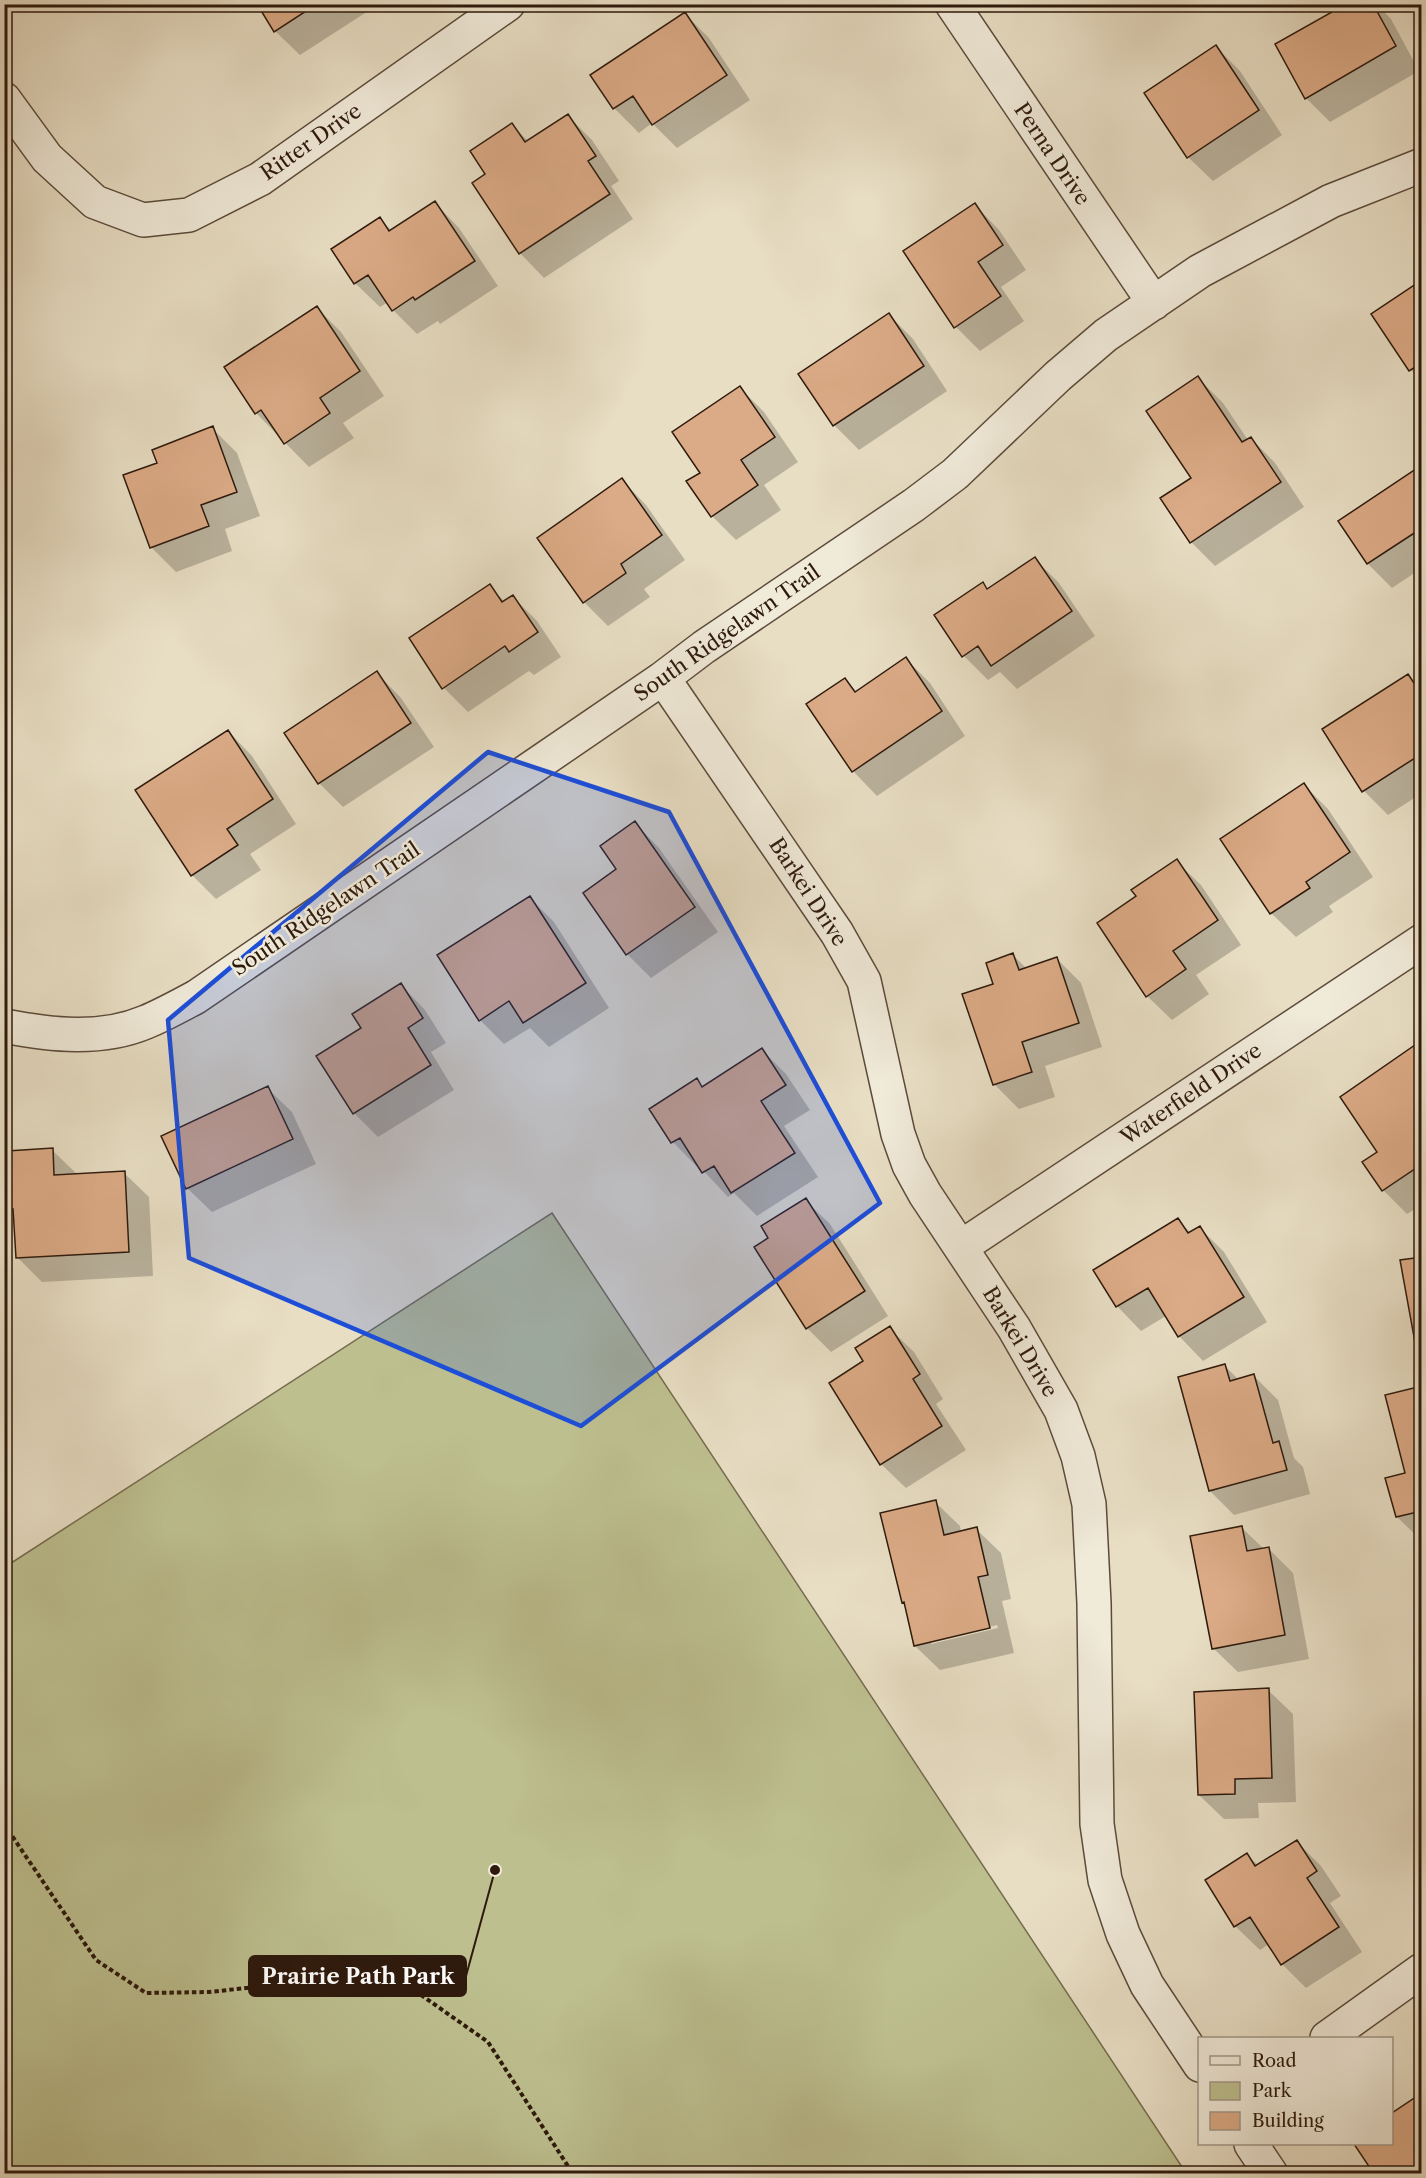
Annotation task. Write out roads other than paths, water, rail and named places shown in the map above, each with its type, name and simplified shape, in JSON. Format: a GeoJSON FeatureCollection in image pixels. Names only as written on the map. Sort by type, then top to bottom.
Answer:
{"type":"FeatureCollection","features":[{"type":"Feature","properties":{"kind":"street","name":"Ritter Drive"},"geometry":{"type":"LineString","coordinates":[[4,99],[47,158],[95,202],[143,220],[189,214],[260,179],[508,4]]}},
{"type":"Feature","properties":{"kind":"street","name":"Perna Drive"},"geometry":{"type":"LineString","coordinates":[[952,4],[1154,303]]}},
{"type":"Feature","properties":{"kind":"street","name":"South Ridgelawn Trail"},"geometry":{"type":"LineString","coordinates":[[4,1026],[46,1035],[98,1034],[144,1023],[196,997],[914,505],[955,474],[1106,335],[1210,265],[1331,201],[1422,165]]}},
{"type":"Feature","properties":{"kind":"street","name":"Barkei Drive"},"geometry":{"type":"LineString","coordinates":[[663,678],[837,933],[864,981],[898,1134],[906,1155],[925,1194],[1014,1328],[1061,1410],[1078,1456],[1089,1504],[1094,1603],[1097,1824],[1105,1880],[1123,1934],[1147,1985],[1198,2062]]}},
{"type":"Feature","properties":{"kind":"street","name":"Waterfield Drive"},"geometry":{"type":"LineString","coordinates":[[961,1247],[1422,941]]}},
{"type":"Feature","properties":{"kind":"street"},"geometry":{"type":"LineString","coordinates":[[1328,2037],[1422,1970]]}},
{"type":"Feature","properties":{"kind":"street"},"geometry":{"type":"LineString","coordinates":[[1252,2145],[1271,2174]]}},
{"type":"Feature","properties":{"kind":"place","name":"Prairie Path Park"},"geometry":{"type":"Point","coordinates":[495,1870]}}]}
